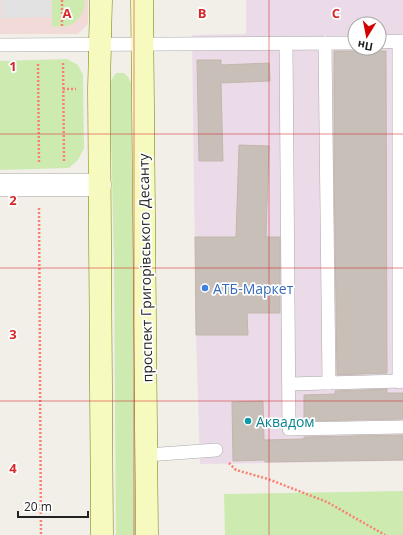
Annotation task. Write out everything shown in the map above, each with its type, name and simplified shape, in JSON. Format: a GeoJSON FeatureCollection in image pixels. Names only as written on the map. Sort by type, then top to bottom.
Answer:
{"type":"FeatureCollection","features":[{"type":"Feature","properties":{"kind":"street"},"geometry":{"type":"LineString","coordinates":[[101,0],[99,89],[102,535]]}},
{"type":"Feature","properties":{"kind":"street","name":"проспект Григорівського Десанту"},"geometry":{"type":"LineString","coordinates":[[142,0],[147,535]]}},
{"type":"Feature","properties":{"kind":"street"},"geometry":{"type":"LineString","coordinates":[[0,185],[100,185]]}},
{"type":"Feature","properties":{"kind":"lane"},"geometry":{"type":"LineString","coordinates":[[0,45],[286,44],[347,42]]}},
{"type":"Feature","properties":{"kind":"lane"},"geometry":{"type":"LineString","coordinates":[[289,384],[401,381],[401,42],[387,42]]}},
{"type":"Feature","properties":{"kind":"lane"},"geometry":{"type":"LineString","coordinates":[[325,43],[329,383]]}},
{"type":"Feature","properties":{"kind":"lane"},"geometry":{"type":"LineString","coordinates":[[286,44],[289,429],[403,427]]}},
{"type":"Feature","properties":{"kind":"lane"},"geometry":{"type":"LineString","coordinates":[[147,455],[216,450]]}},
{"type":"Feature","properties":{"kind":"path"},"geometry":{"type":"LineString","coordinates":[[62,0],[64,185]]}},
{"type":"Feature","properties":{"kind":"path"},"geometry":{"type":"LineString","coordinates":[[38,45],[41,535]]}},
{"type":"Feature","properties":{"kind":"path"},"geometry":{"type":"LineString","coordinates":[[216,450],[236,470],[268,479],[327,502],[385,535]]}},
{"type":"Feature","properties":{"kind":"shaded area"},"geometry":{"type":"Polygon","coordinates":[[[0,0],[88,0],[88,24],[78,34],[0,34],[0,0]]]}},
{"type":"Feature","properties":{"kind":"shaded area"},"geometry":{"type":"Polygon","coordinates":[[[1,0],[51,0],[51,17],[2,18],[1,0]]]}},
{"type":"Feature","properties":{"kind":"shaded area"},"geometry":{"type":"Polygon","coordinates":[[[246,0],[403,0],[403,461],[200,464],[196,335],[192,35],[246,34],[246,0]]]}},
{"type":"Feature","properties":{"kind":"green space"},"geometry":{"type":"Polygon","coordinates":[[[52,0],[85,0],[83,12],[75,22],[68,26],[52,27],[52,0]]]}},
{"type":"Feature","properties":{"kind":"green space"},"geometry":{"type":"Polygon","coordinates":[[[67,59],[78,65],[83,75],[84,148],[78,160],[69,168],[0,170],[0,61],[67,59]]]}},
{"type":"Feature","properties":{"kind":"green space"},"geometry":{"type":"Polygon","coordinates":[[[116,73],[124,73],[131,83],[135,535],[116,535],[114,263],[110,84],[116,73]]]}},
{"type":"Feature","properties":{"kind":"green space"},"geometry":{"type":"Polygon","coordinates":[[[403,491],[403,535],[225,535],[224,494],[403,491]]]}},
{"type":"Feature","properties":{"kind":"building"},"geometry":{"type":"Polygon","coordinates":[[[334,51],[347,51],[347,56],[386,56],[387,373],[337,375],[334,51]]]}},
{"type":"Feature","properties":{"kind":"building"},"geometry":{"type":"Polygon","coordinates":[[[197,60],[221,60],[221,65],[269,63],[270,81],[221,83],[223,161],[199,161],[197,60]]]}},
{"type":"Feature","properties":{"kind":"building"},"geometry":{"type":"Polygon","coordinates":[[[239,145],[269,146],[266,237],[280,237],[280,313],[247,313],[248,335],[196,335],[195,237],[236,237],[239,145]]]}},
{"type":"Feature","properties":{"kind":"building"},"geometry":{"type":"Polygon","coordinates":[[[387,389],[387,393],[403,393],[403,419],[304,421],[304,395],[335,394],[335,391],[387,389]]]}},
{"type":"Feature","properties":{"kind":"building"},"geometry":{"type":"Polygon","coordinates":[[[263,401],[264,440],[304,439],[304,437],[403,435],[403,460],[233,461],[232,402],[263,401]]]}},
{"type":"Feature","properties":{"kind":"place","name":"АТБ-Маркет"},"geometry":{"type":"Point","coordinates":[205,288]}},
{"type":"Feature","properties":{"kind":"place","name":"Аквадом"},"geometry":{"type":"Point","coordinates":[248,421]}}]}
